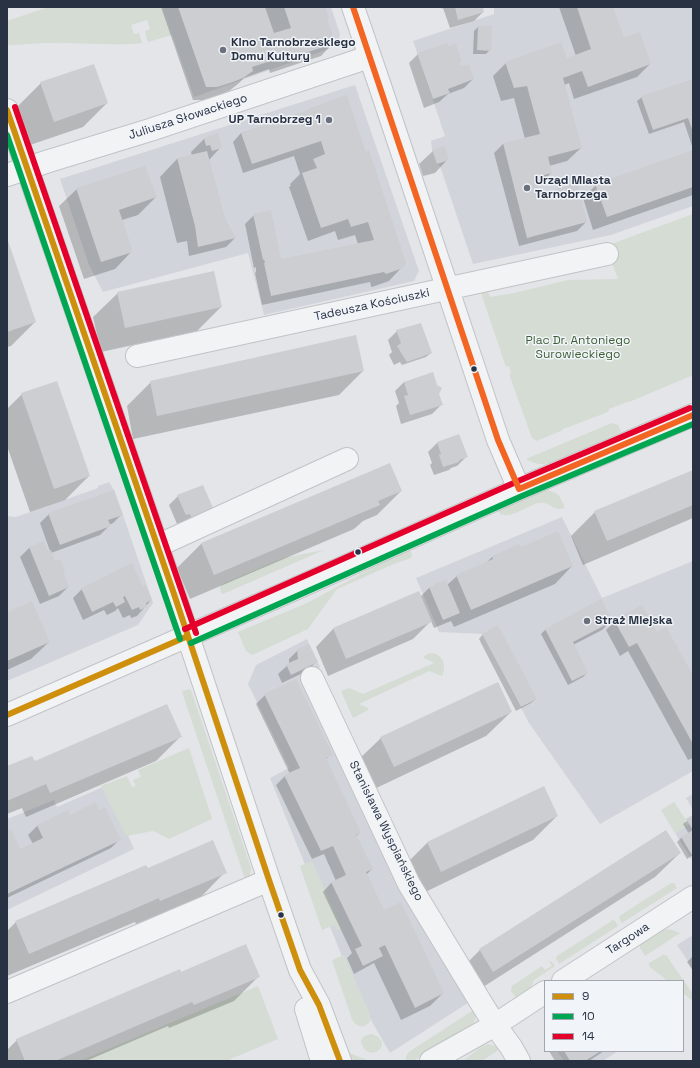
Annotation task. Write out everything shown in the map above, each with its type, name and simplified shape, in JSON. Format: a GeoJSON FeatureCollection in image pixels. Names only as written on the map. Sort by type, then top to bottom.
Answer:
{"type":"FeatureCollection","features":[{"type":"Feature","properties":{"kind":"street"},"geometry":{"type":"LineString","coordinates":[[353,7],[498,440],[519,489]]}},
{"type":"Feature","properties":{"kind":"street","name":"Juliusza Słowackiego"},"geometry":{"type":"LineString","coordinates":[[17,172],[150,130],[369,57]]}},
{"type":"Feature","properties":{"kind":"street"},"geometry":{"type":"LineString","coordinates":[[7,110],[17,172],[157,546],[188,636],[300,970],[307,1011],[322,1061]]}},
{"type":"Feature","properties":{"kind":"street","name":"Tadeusza Kościuszki"},"geometry":{"type":"LineString","coordinates":[[137,356],[607,254]]}},
{"type":"Feature","properties":{"kind":"street"},"geometry":{"type":"LineString","coordinates":[[7,715],[519,489],[693,415]]}},
{"type":"Feature","properties":{"kind":"street"},"geometry":{"type":"LineString","coordinates":[[157,546],[347,459]]}},
{"type":"Feature","properties":{"kind":"street","name":"Stanisława Wyspiańskiego"},"geometry":{"type":"LineString","coordinates":[[312,678],[409,884],[519,1061]]}},
{"type":"Feature","properties":{"kind":"street"},"geometry":{"type":"LineString","coordinates":[[7,992],[269,880]]}},
{"type":"Feature","properties":{"kind":"street","name":"Targowa"},"geometry":{"type":"LineString","coordinates":[[564,980],[693,897]]}},
{"type":"Feature","properties":{"kind":"street"},"geometry":{"type":"LineString","coordinates":[[300,970],[319,1005],[340,1061]]}},
{"type":"Feature","properties":{"kind":"street"},"geometry":{"type":"LineString","coordinates":[[431,1061],[495,1024],[544,993]]}},
{"type":"Feature","properties":{"kind":"street"},"geometry":{"type":"LineString","coordinates":[[445,1061],[471,1038]]}},
{"type":"Feature","properties":{"kind":"shaded area"},"geometry":{"type":"Polygon","coordinates":[[[162,7],[331,7],[340,34],[337,46],[194,97],[162,7]]]}},
{"type":"Feature","properties":{"kind":"shaded area"},"geometry":{"type":"Polygon","coordinates":[[[494,7],[693,7],[693,206],[611,235],[473,264],[440,166],[437,164],[432,150],[431,141],[445,136],[413,41],[494,14],[494,7]]]}},
{"type":"Feature","properties":{"kind":"shaded area"},"geometry":{"type":"Polygon","coordinates":[[[355,85],[419,271],[414,281],[264,315],[248,253],[103,292],[89,265],[60,179],[355,85]]]}},
{"type":"Feature","properties":{"kind":"shaded area"},"geometry":{"type":"Polygon","coordinates":[[[109,482],[114,490],[153,603],[138,625],[7,681],[7,516],[16,517],[98,488],[98,486],[109,482]]]}},
{"type":"Feature","properties":{"kind":"shaded area"},"geometry":{"type":"Polygon","coordinates":[[[562,517],[602,598],[693,561],[693,771],[600,824],[529,723],[482,634],[439,632],[416,578],[562,517]]]}},
{"type":"Feature","properties":{"kind":"shaded area"},"geometry":{"type":"Polygon","coordinates":[[[307,639],[320,667],[304,676],[471,1001],[390,1053],[360,1001],[270,778],[289,768],[248,684],[256,665],[307,639]]]}},
{"type":"Feature","properties":{"kind":"shaded area"},"geometry":{"type":"Polygon","coordinates":[[[105,786],[134,849],[7,910],[7,819],[54,800],[57,807],[105,786]]]}},
{"type":"Feature","properties":{"kind":"shaded area"},"geometry":{"type":"Polygon","coordinates":[[[693,794],[693,810],[686,798],[693,794]]]}},
{"type":"Feature","properties":{"kind":"shaded area"},"geometry":{"type":"Polygon","coordinates":[[[693,815],[693,858],[691,859],[675,833],[689,824],[686,819],[693,815]]]}},
{"type":"Feature","properties":{"kind":"shaded area"},"geometry":{"type":"Polygon","coordinates":[[[693,935],[693,969],[677,945],[693,935]]]}},
{"type":"Feature","properties":{"kind":"shaded area"},"geometry":{"type":"Polygon","coordinates":[[[558,1052],[616,1052],[603,1061],[564,1061],[558,1052]]]}},
{"type":"Feature","properties":{"kind":"green space"},"geometry":{"type":"Polygon","coordinates":[[[48,7],[162,7],[172,35],[148,42],[145,31],[150,29],[147,20],[131,25],[134,34],[139,33],[142,43],[51,43],[7,45],[7,21],[48,7]]]}},
{"type":"Feature","properties":{"kind":"green space","name":"Plac Dr. Antoniego Surowieckiego"},"geometry":{"type":"Polygon","coordinates":[[[693,214],[693,375],[609,409],[608,412],[536,441],[532,438],[509,374],[511,373],[509,366],[506,367],[479,287],[486,286],[490,297],[514,293],[568,280],[618,279],[606,246],[693,214]]]}},
{"type":"Feature","properties":{"kind":"green space"},"geometry":{"type":"Polygon","coordinates":[[[612,423],[618,425],[621,432],[552,462],[539,464],[526,459],[612,423]]]}},
{"type":"Feature","properties":{"kind":"green space"},"geometry":{"type":"Polygon","coordinates":[[[545,490],[556,493],[562,500],[565,508],[559,509],[547,504],[538,503],[509,515],[500,514],[498,510],[545,490]]]}},
{"type":"Feature","properties":{"kind":"green space"},"geometry":{"type":"Polygon","coordinates":[[[324,550],[223,594],[221,593],[220,587],[222,584],[283,558],[324,550]]]}},
{"type":"Feature","properties":{"kind":"green space"},"geometry":{"type":"Polygon","coordinates":[[[408,550],[412,554],[411,558],[337,589],[308,629],[252,655],[246,651],[238,632],[307,603],[408,550]]]}},
{"type":"Feature","properties":{"kind":"green space"},"geometry":{"type":"Polygon","coordinates":[[[430,653],[438,655],[443,661],[444,668],[442,676],[429,671],[359,704],[368,708],[368,710],[353,718],[341,691],[349,688],[363,694],[434,663],[424,658],[424,656],[430,653]]]}},
{"type":"Feature","properties":{"kind":"green space"},"geometry":{"type":"Polygon","coordinates":[[[189,689],[191,690],[251,868],[250,875],[246,882],[182,692],[189,689]]]}},
{"type":"Feature","properties":{"kind":"green space"},"geometry":{"type":"Polygon","coordinates":[[[189,748],[212,819],[169,839],[153,831],[126,836],[101,786],[127,776],[132,787],[136,786],[133,780],[141,777],[138,770],[189,748]]]}},
{"type":"Feature","properties":{"kind":"green space"},"geometry":{"type":"Polygon","coordinates":[[[674,802],[686,820],[687,825],[675,833],[661,810],[674,802]]]}},
{"type":"Feature","properties":{"kind":"green space"},"geometry":{"type":"Polygon","coordinates":[[[312,861],[342,928],[337,930],[335,925],[322,930],[300,866],[312,861]]]}},
{"type":"Feature","properties":{"kind":"green space"},"geometry":{"type":"Polygon","coordinates":[[[671,883],[674,883],[677,888],[622,923],[619,918],[621,915],[671,883]]]}},
{"type":"Feature","properties":{"kind":"green space"},"geometry":{"type":"Polygon","coordinates":[[[613,920],[618,926],[559,964],[556,958],[557,956],[613,920]]]}},
{"type":"Feature","properties":{"kind":"green space"},"geometry":{"type":"Polygon","coordinates":[[[664,929],[680,933],[645,956],[640,948],[640,944],[657,930],[664,929]]]}},
{"type":"Feature","properties":{"kind":"green space"},"geometry":{"type":"Polygon","coordinates":[[[344,955],[370,1014],[370,1022],[365,1026],[357,1025],[352,1019],[332,960],[344,955]]]}},
{"type":"Feature","properties":{"kind":"green space"},"geometry":{"type":"Polygon","coordinates":[[[663,955],[666,955],[683,980],[667,980],[651,968],[649,963],[663,955]]]}},
{"type":"Feature","properties":{"kind":"green space"},"geometry":{"type":"Polygon","coordinates":[[[549,961],[555,966],[534,980],[530,991],[518,1000],[511,991],[512,986],[542,966],[545,970],[552,966],[549,961]]]}},
{"type":"Feature","properties":{"kind":"green space"},"geometry":{"type":"Polygon","coordinates":[[[684,981],[693,994],[693,1001],[684,994],[684,981]]]}},
{"type":"Feature","properties":{"kind":"green space"},"geometry":{"type":"Polygon","coordinates":[[[258,986],[278,1039],[226,1061],[80,1061],[258,986]]]}},
{"type":"Feature","properties":{"kind":"green space"},"geometry":{"type":"Polygon","coordinates":[[[475,1009],[475,1019],[470,1028],[413,1061],[406,1061],[406,1056],[409,1052],[475,1009]]]}},
{"type":"Feature","properties":{"kind":"green space"},"geometry":{"type":"Polygon","coordinates":[[[372,1034],[379,1038],[382,1042],[381,1047],[378,1050],[369,1052],[365,1049],[361,1042],[362,1038],[372,1034]]]}},
{"type":"Feature","properties":{"kind":"green space"},"geometry":{"type":"Polygon","coordinates":[[[488,1044],[500,1049],[482,1061],[463,1061],[481,1047],[488,1044]]]}},
{"type":"Feature","properties":{"kind":"green space"},"geometry":{"type":"Polygon","coordinates":[[[349,1053],[370,1061],[348,1061],[346,1054],[349,1053]]]}},
{"type":"Feature","properties":{"kind":"building"},"geometry":{"type":"Polygon","coordinates":[[[178,7],[255,7],[256,9],[265,7],[274,33],[291,28],[284,7],[325,7],[335,43],[284,60],[283,57],[252,67],[253,71],[243,78],[217,87],[206,87],[178,7]]]}},
{"type":"Feature","properties":{"kind":"building"},"geometry":{"type":"Polygon","coordinates":[[[455,7],[483,7],[484,12],[458,20],[455,7]]]}},
{"type":"Feature","properties":{"kind":"building"},"geometry":{"type":"Polygon","coordinates":[[[577,7],[613,7],[624,37],[640,32],[651,64],[588,87],[582,71],[563,78],[582,148],[548,157],[552,173],[537,177],[541,193],[577,183],[587,222],[527,238],[503,143],[540,134],[527,86],[514,88],[505,62],[561,42],[567,58],[591,49],[577,7]]]}},
{"type":"Feature","properties":{"kind":"building"},"geometry":{"type":"Polygon","coordinates":[[[478,26],[492,26],[491,51],[477,50],[478,26]]]}},
{"type":"Feature","properties":{"kind":"building"},"geometry":{"type":"Polygon","coordinates":[[[447,43],[448,46],[456,44],[462,62],[460,62],[461,66],[469,64],[474,79],[448,89],[450,93],[433,99],[417,53],[447,43]]]}},
{"type":"Feature","properties":{"kind":"building"},"geometry":{"type":"Polygon","coordinates":[[[94,64],[108,103],[54,122],[40,82],[94,64]]]}},
{"type":"Feature","properties":{"kind":"building"},"geometry":{"type":"Polygon","coordinates":[[[693,79],[693,132],[688,118],[653,130],[641,96],[693,79]]]}},
{"type":"Feature","properties":{"kind":"building"},"geometry":{"type":"Polygon","coordinates":[[[347,95],[366,152],[369,150],[406,263],[403,268],[386,274],[384,272],[271,296],[265,263],[264,259],[263,260],[253,214],[271,210],[281,259],[374,240],[368,222],[351,227],[348,219],[321,228],[302,173],[317,168],[313,159],[325,154],[321,141],[252,164],[241,133],[347,95]]]}},
{"type":"Feature","properties":{"kind":"building"},"geometry":{"type":"Polygon","coordinates":[[[218,133],[222,148],[212,151],[210,145],[206,146],[204,138],[218,133]]]}},
{"type":"Feature","properties":{"kind":"building"},"geometry":{"type":"Polygon","coordinates":[[[445,146],[449,160],[437,164],[432,150],[445,146]]]}},
{"type":"Feature","properties":{"kind":"building"},"geometry":{"type":"Polygon","coordinates":[[[693,150],[693,187],[607,217],[595,184],[693,150]]]}},
{"type":"Feature","properties":{"kind":"building"},"geometry":{"type":"Polygon","coordinates":[[[207,151],[225,218],[236,238],[198,247],[195,226],[177,158],[207,151]]]}},
{"type":"Feature","properties":{"kind":"building"},"geometry":{"type":"Polygon","coordinates":[[[145,166],[157,197],[119,210],[133,252],[101,262],[76,188],[145,166]]]}},
{"type":"Feature","properties":{"kind":"building"},"geometry":{"type":"Polygon","coordinates":[[[7,238],[36,322],[7,332],[7,238]]]}},
{"type":"Feature","properties":{"kind":"building"},"geometry":{"type":"Polygon","coordinates":[[[214,271],[222,307],[125,328],[117,292],[214,271]]]}},
{"type":"Feature","properties":{"kind":"building"},"geometry":{"type":"Polygon","coordinates":[[[421,323],[432,353],[407,362],[397,346],[401,343],[396,330],[421,323]]]}},
{"type":"Feature","properties":{"kind":"building"},"geometry":{"type":"Polygon","coordinates":[[[356,335],[364,371],[157,416],[150,381],[356,335]]]}},
{"type":"Feature","properties":{"kind":"building"},"geometry":{"type":"Polygon","coordinates":[[[433,372],[437,385],[442,388],[439,394],[443,405],[410,415],[404,396],[408,395],[404,382],[433,372]]]}},
{"type":"Feature","properties":{"kind":"building"},"geometry":{"type":"Polygon","coordinates":[[[57,381],[90,476],[54,489],[21,393],[57,381]]]}},
{"type":"Feature","properties":{"kind":"building"},"geometry":{"type":"Polygon","coordinates":[[[459,434],[468,457],[459,460],[459,462],[443,467],[437,442],[459,434]]]}},
{"type":"Feature","properties":{"kind":"building"},"geometry":{"type":"Polygon","coordinates":[[[390,463],[402,491],[378,501],[380,505],[214,575],[201,543],[390,463]]]}},
{"type":"Feature","properties":{"kind":"building"},"geometry":{"type":"Polygon","coordinates":[[[693,470],[693,505],[607,541],[594,511],[693,470]]]}},
{"type":"Feature","properties":{"kind":"building"},"geometry":{"type":"Polygon","coordinates":[[[203,485],[214,510],[192,519],[190,514],[186,515],[177,495],[203,485]]]}},
{"type":"Feature","properties":{"kind":"building"},"geometry":{"type":"Polygon","coordinates":[[[114,490],[123,515],[108,520],[111,526],[60,545],[48,513],[114,490]]]}},
{"type":"Feature","properties":{"kind":"building"},"geometry":{"type":"Polygon","coordinates":[[[558,531],[573,566],[471,610],[456,575],[493,559],[492,556],[519,544],[521,547],[558,531]]]}},
{"type":"Feature","properties":{"kind":"building"},"geometry":{"type":"Polygon","coordinates":[[[44,541],[48,551],[51,550],[55,561],[60,559],[69,587],[49,596],[29,547],[44,541]]]}},
{"type":"Feature","properties":{"kind":"building"},"geometry":{"type":"Polygon","coordinates":[[[132,563],[143,586],[146,585],[152,600],[146,603],[147,607],[140,610],[139,607],[132,610],[125,596],[123,597],[125,602],[116,607],[113,602],[92,612],[81,588],[132,563]]]}},
{"type":"Feature","properties":{"kind":"building"},"geometry":{"type":"Polygon","coordinates":[[[446,580],[460,613],[443,620],[429,587],[434,585],[436,582],[446,580]]]}},
{"type":"Feature","properties":{"kind":"building"},"geometry":{"type":"Polygon","coordinates":[[[419,591],[432,622],[346,659],[333,628],[419,591]]]}},
{"type":"Feature","properties":{"kind":"building"},"geometry":{"type":"Polygon","coordinates":[[[601,599],[613,621],[573,642],[588,673],[572,681],[545,629],[601,599]]]}},
{"type":"Feature","properties":{"kind":"building"},"geometry":{"type":"Polygon","coordinates":[[[32,601],[50,642],[7,661],[7,612],[32,601]]]}},
{"type":"Feature","properties":{"kind":"building"},"geometry":{"type":"Polygon","coordinates":[[[642,605],[657,632],[666,627],[693,675],[693,744],[637,643],[629,647],[614,620],[642,605]]]}},
{"type":"Feature","properties":{"kind":"building"},"geometry":{"type":"Polygon","coordinates":[[[498,625],[537,699],[521,707],[482,634],[498,625]]]}},
{"type":"Feature","properties":{"kind":"building"},"geometry":{"type":"Polygon","coordinates":[[[309,644],[318,662],[291,675],[286,664],[298,659],[297,649],[309,644]]]}},
{"type":"Feature","properties":{"kind":"building"},"geometry":{"type":"Polygon","coordinates":[[[296,679],[333,755],[326,758],[361,833],[356,835],[373,869],[366,872],[384,910],[401,902],[444,993],[415,1008],[385,945],[379,948],[383,956],[363,966],[355,949],[362,946],[331,882],[346,875],[333,846],[321,851],[284,775],[300,768],[264,694],[296,679]]]}},
{"type":"Feature","properties":{"kind":"building"},"geometry":{"type":"Polygon","coordinates":[[[498,682],[512,712],[394,767],[380,737],[498,682]]]}},
{"type":"Feature","properties":{"kind":"building"},"geometry":{"type":"Polygon","coordinates":[[[167,704],[182,737],[50,793],[46,784],[7,801],[7,766],[32,756],[35,761],[167,704]]]}},
{"type":"Feature","properties":{"kind":"building"},"geometry":{"type":"Polygon","coordinates":[[[544,786],[558,816],[441,872],[427,842],[544,786]]]}},
{"type":"Feature","properties":{"kind":"building"},"geometry":{"type":"Polygon","coordinates":[[[95,802],[99,810],[105,807],[121,840],[7,894],[7,831],[11,829],[20,849],[43,838],[37,825],[68,810],[70,815],[95,802]]]}},
{"type":"Feature","properties":{"kind":"building"},"geometry":{"type":"Polygon","coordinates":[[[693,815],[693,830],[686,819],[693,815]]]}},
{"type":"Feature","properties":{"kind":"building"},"geometry":{"type":"Polygon","coordinates":[[[666,830],[681,853],[493,972],[479,949],[666,830]]]}},
{"type":"Feature","properties":{"kind":"building"},"geometry":{"type":"Polygon","coordinates":[[[693,830],[693,855],[692,855],[681,837],[693,830]]]}},
{"type":"Feature","properties":{"kind":"building"},"geometry":{"type":"Polygon","coordinates":[[[213,840],[227,873],[160,901],[159,898],[29,954],[15,921],[146,865],[148,868],[213,840]]]}},
{"type":"Feature","properties":{"kind":"building"},"geometry":{"type":"Polygon","coordinates":[[[246,944],[260,977],[194,1005],[192,1002],[55,1061],[25,1061],[16,1039],[180,969],[181,972],[246,944]]]}},
{"type":"Feature","properties":{"kind":"building"},"geometry":{"type":"Polygon","coordinates":[[[565,1052],[599,1052],[585,1061],[570,1061],[565,1052]]]}},
{"type":"Feature","properties":{"kind":"transit line"},"geometry":{"type":"LineString","coordinates":[[353,7],[498,440],[519,489],[693,415]]}},
{"type":"Feature","properties":{"kind":"transit line","name":"14"},"geometry":{"type":"LineString","coordinates":[[15,107],[196,633]]}},
{"type":"Feature","properties":{"kind":"transit line","name":"9"},"geometry":{"type":"LineString","coordinates":[[7,110],[174,594],[300,970],[319,1005],[340,1061]]}},
{"type":"Feature","properties":{"kind":"transit line","name":"10"},"geometry":{"type":"LineString","coordinates":[[7,135],[180,639]]}},
{"type":"Feature","properties":{"kind":"transit line","name":"14"},"geometry":{"type":"LineString","coordinates":[[185,629],[516,482],[690,408]]}},
{"type":"Feature","properties":{"kind":"transit line","name":"10"},"geometry":{"type":"LineString","coordinates":[[191,643],[522,496],[693,424]]}},
{"type":"Feature","properties":{"kind":"transit line","name":"9"},"geometry":{"type":"LineString","coordinates":[[7,715],[188,636]]}},
{"type":"Feature","properties":{"kind":"place","name":"Kino Tarnobrzeskiego Domu Kultury"},"geometry":{"type":"Point","coordinates":[223,50]}},
{"type":"Feature","properties":{"kind":"place","name":"UP Tarnobrzeg 1"},"geometry":{"type":"Point","coordinates":[329,120]}},
{"type":"Feature","properties":{"kind":"place","name":"Urząd Miasta Tarnobrzega"},"geometry":{"type":"Point","coordinates":[527,188]}},
{"type":"Feature","properties":{"kind":"place","name":"Straż Miejska"},"geometry":{"type":"Point","coordinates":[587,621]}}]}
